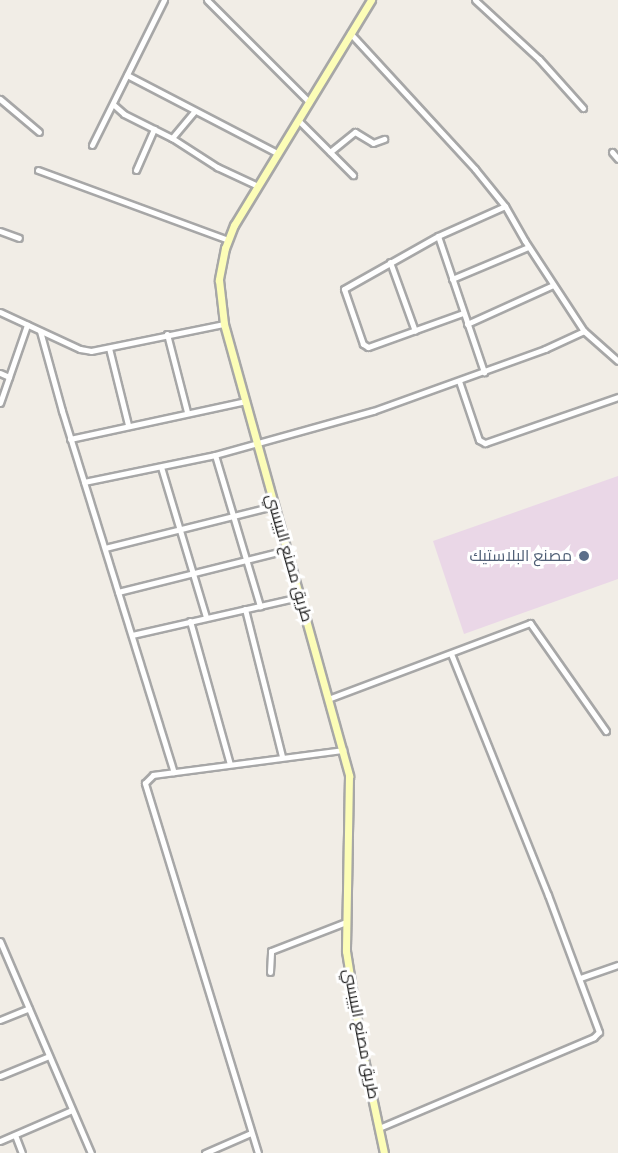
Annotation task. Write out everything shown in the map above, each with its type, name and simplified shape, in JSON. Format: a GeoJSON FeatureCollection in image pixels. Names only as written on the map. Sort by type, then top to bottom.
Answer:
{"type":"FeatureCollection","features":[{"type":"Feature","properties":{"kind":"main road","name":"طريق مصنع البيبسي"},"geometry":{"type":"LineString","coordinates":[[371,0],[258,186],[228,240],[219,280],[224,324],[343,750],[350,791],[346,922],[350,985],[384,1153]]}},
{"type":"Feature","properties":{"kind":"street"},"geometry":{"type":"LineString","coordinates":[[92,145],[114,105],[164,0]]}},
{"type":"Feature","properties":{"kind":"street"},"geometry":{"type":"LineString","coordinates":[[207,0],[309,102]]}},
{"type":"Feature","properties":{"kind":"street"},"geometry":{"type":"LineString","coordinates":[[475,0],[539,59],[583,108]]}},
{"type":"Feature","properties":{"kind":"street"},"geometry":{"type":"LineString","coordinates":[[350,33],[475,169],[505,206],[528,246],[584,330],[618,361]]}},
{"type":"Feature","properties":{"kind":"street"},"geometry":{"type":"LineString","coordinates":[[127,75],[278,153]]}},
{"type":"Feature","properties":{"kind":"street"},"geometry":{"type":"LineString","coordinates":[[0,99],[39,132]]}},
{"type":"Feature","properties":{"kind":"street"},"geometry":{"type":"LineString","coordinates":[[114,105],[124,114],[172,138],[217,167],[258,186]]}},
{"type":"Feature","properties":{"kind":"street"},"geometry":{"type":"LineString","coordinates":[[172,138],[195,111]]}},
{"type":"Feature","properties":{"kind":"street"},"geometry":{"type":"LineString","coordinates":[[298,120],[353,176]]}},
{"type":"Feature","properties":{"kind":"street"},"geometry":{"type":"LineString","coordinates":[[136,170],[154,129]]}},
{"type":"Feature","properties":{"kind":"street"},"geometry":{"type":"LineString","coordinates":[[330,152],[355,132],[374,142],[384,139]]}},
{"type":"Feature","properties":{"kind":"street"},"geometry":{"type":"LineString","coordinates":[[612,152],[618,159]]}},
{"type":"Feature","properties":{"kind":"street"},"geometry":{"type":"LineString","coordinates":[[38,170],[228,240]]}},
{"type":"Feature","properties":{"kind":"street"},"geometry":{"type":"LineString","coordinates":[[463,313],[368,347],[363,344],[344,292],[346,286],[438,236],[505,206]]}},
{"type":"Feature","properties":{"kind":"street"},"geometry":{"type":"LineString","coordinates":[[0,231],[19,238]]}},
{"type":"Feature","properties":{"kind":"street"},"geometry":{"type":"LineString","coordinates":[[438,236],[484,372]]}},
{"type":"Feature","properties":{"kind":"street"},"geometry":{"type":"LineString","coordinates":[[452,279],[528,246]]}},
{"type":"Feature","properties":{"kind":"street"},"geometry":{"type":"LineString","coordinates":[[390,262],[415,331]]}},
{"type":"Feature","properties":{"kind":"street"},"geometry":{"type":"LineString","coordinates":[[467,324],[553,285]]}},
{"type":"Feature","properties":{"kind":"street"},"geometry":{"type":"LineString","coordinates":[[0,312],[85,351],[224,324]]}},
{"type":"Feature","properties":{"kind":"street"},"geometry":{"type":"LineString","coordinates":[[0,403],[27,325]]}},
{"type":"Feature","properties":{"kind":"street"},"geometry":{"type":"LineString","coordinates":[[84,482],[215,455],[373,411],[484,372],[584,330]]}},
{"type":"Feature","properties":{"kind":"street"},"geometry":{"type":"LineString","coordinates":[[40,331],[70,439],[174,772]]}},
{"type":"Feature","properties":{"kind":"street"},"geometry":{"type":"LineString","coordinates":[[167,334],[187,412]]}},
{"type":"Feature","properties":{"kind":"street"},"geometry":{"type":"LineString","coordinates":[[109,348],[128,425]]}},
{"type":"Feature","properties":{"kind":"street"},"geometry":{"type":"LineString","coordinates":[[0,373],[9,377]]}},
{"type":"Feature","properties":{"kind":"street"},"geometry":{"type":"LineString","coordinates":[[459,381],[478,440],[484,443],[618,397]]}},
{"type":"Feature","properties":{"kind":"street"},"geometry":{"type":"LineString","coordinates":[[70,439],[246,401]]}},
{"type":"Feature","properties":{"kind":"street"},"geometry":{"type":"LineString","coordinates":[[215,455],[260,606]]}},
{"type":"Feature","properties":{"kind":"street"},"geometry":{"type":"LineString","coordinates":[[161,467],[206,617]]}},
{"type":"Feature","properties":{"kind":"street"},"geometry":{"type":"LineString","coordinates":[[105,548],[274,506]]}},
{"type":"Feature","properties":{"kind":"street"},"geometry":{"type":"LineString","coordinates":[[118,592],[287,550]]}},
{"type":"Feature","properties":{"kind":"street"},"geometry":{"type":"LineString","coordinates":[[132,635],[299,597]]}},
{"type":"Feature","properties":{"kind":"street"},"geometry":{"type":"LineString","coordinates":[[245,609],[282,756]]}},
{"type":"Feature","properties":{"kind":"street"},"geometry":{"type":"LineString","coordinates":[[190,621],[230,764]]}},
{"type":"Feature","properties":{"kind":"street"},"geometry":{"type":"LineString","coordinates":[[328,699],[530,623],[606,731]]}},
{"type":"Feature","properties":{"kind":"street"},"geometry":{"type":"LineString","coordinates":[[379,1128],[594,1037],[599,1028],[451,654]]}},
{"type":"Feature","properties":{"kind":"street"},"geometry":{"type":"LineString","coordinates":[[258,1153],[145,783],[153,775],[282,756],[343,750]]}},
{"type":"Feature","properties":{"kind":"street"},"geometry":{"type":"LineString","coordinates":[[270,972],[271,951],[346,922]]}},
{"type":"Feature","properties":{"kind":"street"},"geometry":{"type":"LineString","coordinates":[[0,941],[91,1153]]}},
{"type":"Feature","properties":{"kind":"street"},"geometry":{"type":"LineString","coordinates":[[580,978],[618,964]]}},
{"type":"Feature","properties":{"kind":"street"},"geometry":{"type":"LineString","coordinates":[[0,1020],[29,1008]]}},
{"type":"Feature","properties":{"kind":"street"},"geometry":{"type":"LineString","coordinates":[[0,1076],[50,1056]]}},
{"type":"Feature","properties":{"kind":"street"},"geometry":{"type":"LineString","coordinates":[[0,1141],[72,1110]]}},
{"type":"Feature","properties":{"kind":"street"},"geometry":{"type":"LineString","coordinates":[[205,1153],[251,1133]]}},
{"type":"Feature","properties":{"kind":"street"},"geometry":{"type":"LineString","coordinates":[[15,1135],[22,1153]]}},
{"type":"Feature","properties":{"kind":"shaded area"},"geometry":{"type":"Polygon","coordinates":[[[618,476],[618,579],[464,634],[433,541],[618,476]]]}},
{"type":"Feature","properties":{"kind":"place","name":"مصنع البلاستيك"},"geometry":{"type":"Point","coordinates":[584,556]}}]}
